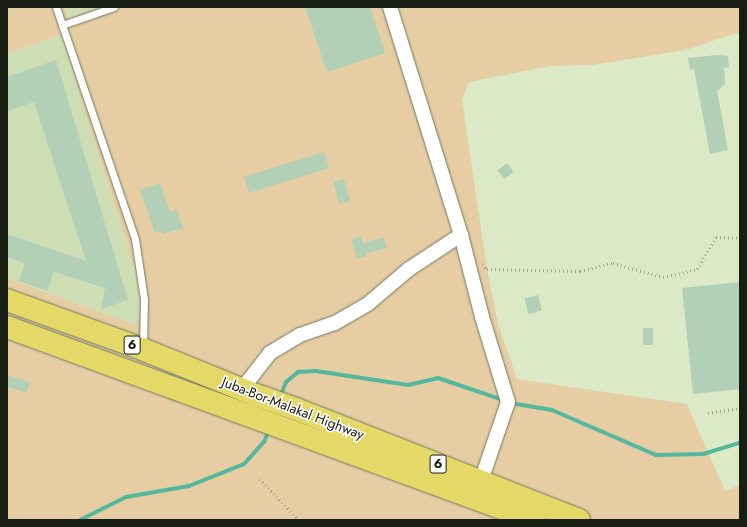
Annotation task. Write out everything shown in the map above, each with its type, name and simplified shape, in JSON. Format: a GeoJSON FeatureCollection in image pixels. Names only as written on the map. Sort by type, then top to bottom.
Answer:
{"type":"FeatureCollection","features":[{"type":"Feature","properties":{"kind":"highway","name":"Juba-Bor-Malakal Highway"},"geometry":{"type":"LineString","coordinates":[[7,300],[142,349],[248,400],[292,430],[534,520]]}},
{"type":"Feature","properties":{"kind":"highway","name":"Juba-Bor-Malakal Highway"},"geometry":{"type":"LineString","coordinates":[[7,327],[248,400],[296,409],[579,520]]}},
{"type":"Feature","properties":{"kind":"street"},"geometry":{"type":"LineString","coordinates":[[390,7],[461,235],[482,317],[508,402],[481,481]]}},
{"type":"Feature","properties":{"kind":"street"},"geometry":{"type":"LineString","coordinates":[[248,400],[270,353],[300,335],[335,323],[369,303],[409,269],[461,235]]}},
{"type":"Feature","properties":{"kind":"lane"},"geometry":{"type":"LineString","coordinates":[[56,7],[135,239],[144,298],[142,349]]}},
{"type":"Feature","properties":{"kind":"lane"},"geometry":{"type":"LineString","coordinates":[[62,25],[114,7]]}},
{"type":"Feature","properties":{"kind":"path"},"geometry":{"type":"LineString","coordinates":[[482,263],[487,269],[580,272],[613,262],[663,277],[697,269],[716,237],[740,238]]}},
{"type":"Feature","properties":{"kind":"path"},"geometry":{"type":"LineString","coordinates":[[708,413],[740,408]]}},
{"type":"Feature","properties":{"kind":"path"},"geometry":{"type":"LineString","coordinates":[[260,479],[299,520]]}},
{"type":"Feature","properties":{"kind":"shaded area"},"geometry":{"type":"Polygon","coordinates":[[[7,7],[65,7],[68,18],[101,7],[740,7],[740,33],[686,50],[592,65],[550,66],[469,82],[462,100],[487,269],[498,324],[517,379],[687,404],[725,491],[740,485],[740,520],[7,520],[7,278],[136,325],[143,298],[61,35],[7,54],[7,7]]]}},
{"type":"Feature","properties":{"kind":"shaded area"},"geometry":{"type":"Polygon","coordinates":[[[65,7],[101,7],[68,18],[65,7]]]}},
{"type":"Feature","properties":{"kind":"shaded area"},"geometry":{"type":"Polygon","coordinates":[[[61,35],[143,299],[136,325],[7,278],[7,54],[61,35]]]}},
{"type":"Feature","properties":{"kind":"building"},"geometry":{"type":"Polygon","coordinates":[[[305,7],[370,7],[385,53],[327,72],[305,7]]]}},
{"type":"Feature","properties":{"kind":"building"},"geometry":{"type":"Polygon","coordinates":[[[717,55],[728,56],[729,68],[724,67],[725,84],[717,91],[728,150],[710,154],[694,69],[690,70],[688,58],[717,55]]]}},
{"type":"Feature","properties":{"kind":"building"},"geometry":{"type":"Polygon","coordinates":[[[56,60],[128,300],[101,309],[105,288],[54,272],[47,291],[19,281],[25,263],[7,257],[7,234],[86,261],[34,102],[7,111],[7,77],[56,60]]]}},
{"type":"Feature","properties":{"kind":"building"},"geometry":{"type":"Polygon","coordinates":[[[324,152],[329,168],[249,193],[244,177],[324,152]]]}},
{"type":"Feature","properties":{"kind":"building"},"geometry":{"type":"Polygon","coordinates":[[[507,163],[514,172],[504,179],[498,170],[507,163]]]}},
{"type":"Feature","properties":{"kind":"building"},"geometry":{"type":"Polygon","coordinates":[[[344,179],[350,201],[339,204],[333,182],[344,179]]]}},
{"type":"Feature","properties":{"kind":"building"},"geometry":{"type":"Polygon","coordinates":[[[160,183],[170,212],[177,210],[183,228],[163,234],[162,231],[155,233],[140,190],[160,183]]]}},
{"type":"Feature","properties":{"kind":"building"},"geometry":{"type":"Polygon","coordinates":[[[361,236],[363,243],[384,237],[387,248],[366,253],[367,256],[357,259],[351,239],[361,236]]]}},
{"type":"Feature","properties":{"kind":"building"},"geometry":{"type":"Polygon","coordinates":[[[740,282],[740,389],[693,394],[682,288],[740,282]]]}},
{"type":"Feature","properties":{"kind":"building"},"geometry":{"type":"Polygon","coordinates":[[[538,295],[542,311],[528,314],[524,298],[538,295]]]}},
{"type":"Feature","properties":{"kind":"building"},"geometry":{"type":"Polygon","coordinates":[[[643,328],[653,328],[653,345],[643,345],[643,328]]]}},
{"type":"Feature","properties":{"kind":"building"},"geometry":{"type":"Polygon","coordinates":[[[7,375],[30,382],[27,393],[7,387],[7,375]]]}},
{"type":"Feature","properties":{"kind":"waterway"},"geometry":{"type":"LineString","coordinates":[[280,397],[286,382],[298,372],[316,371],[408,385],[438,378],[503,400]]}},
{"type":"Feature","properties":{"kind":"waterway"},"geometry":{"type":"LineString","coordinates":[[510,403],[552,410],[656,455],[703,454],[740,443]]}},
{"type":"Feature","properties":{"kind":"waterway"},"geometry":{"type":"LineString","coordinates":[[80,520],[126,497],[189,486],[244,464],[264,442],[269,430]]}}]}
